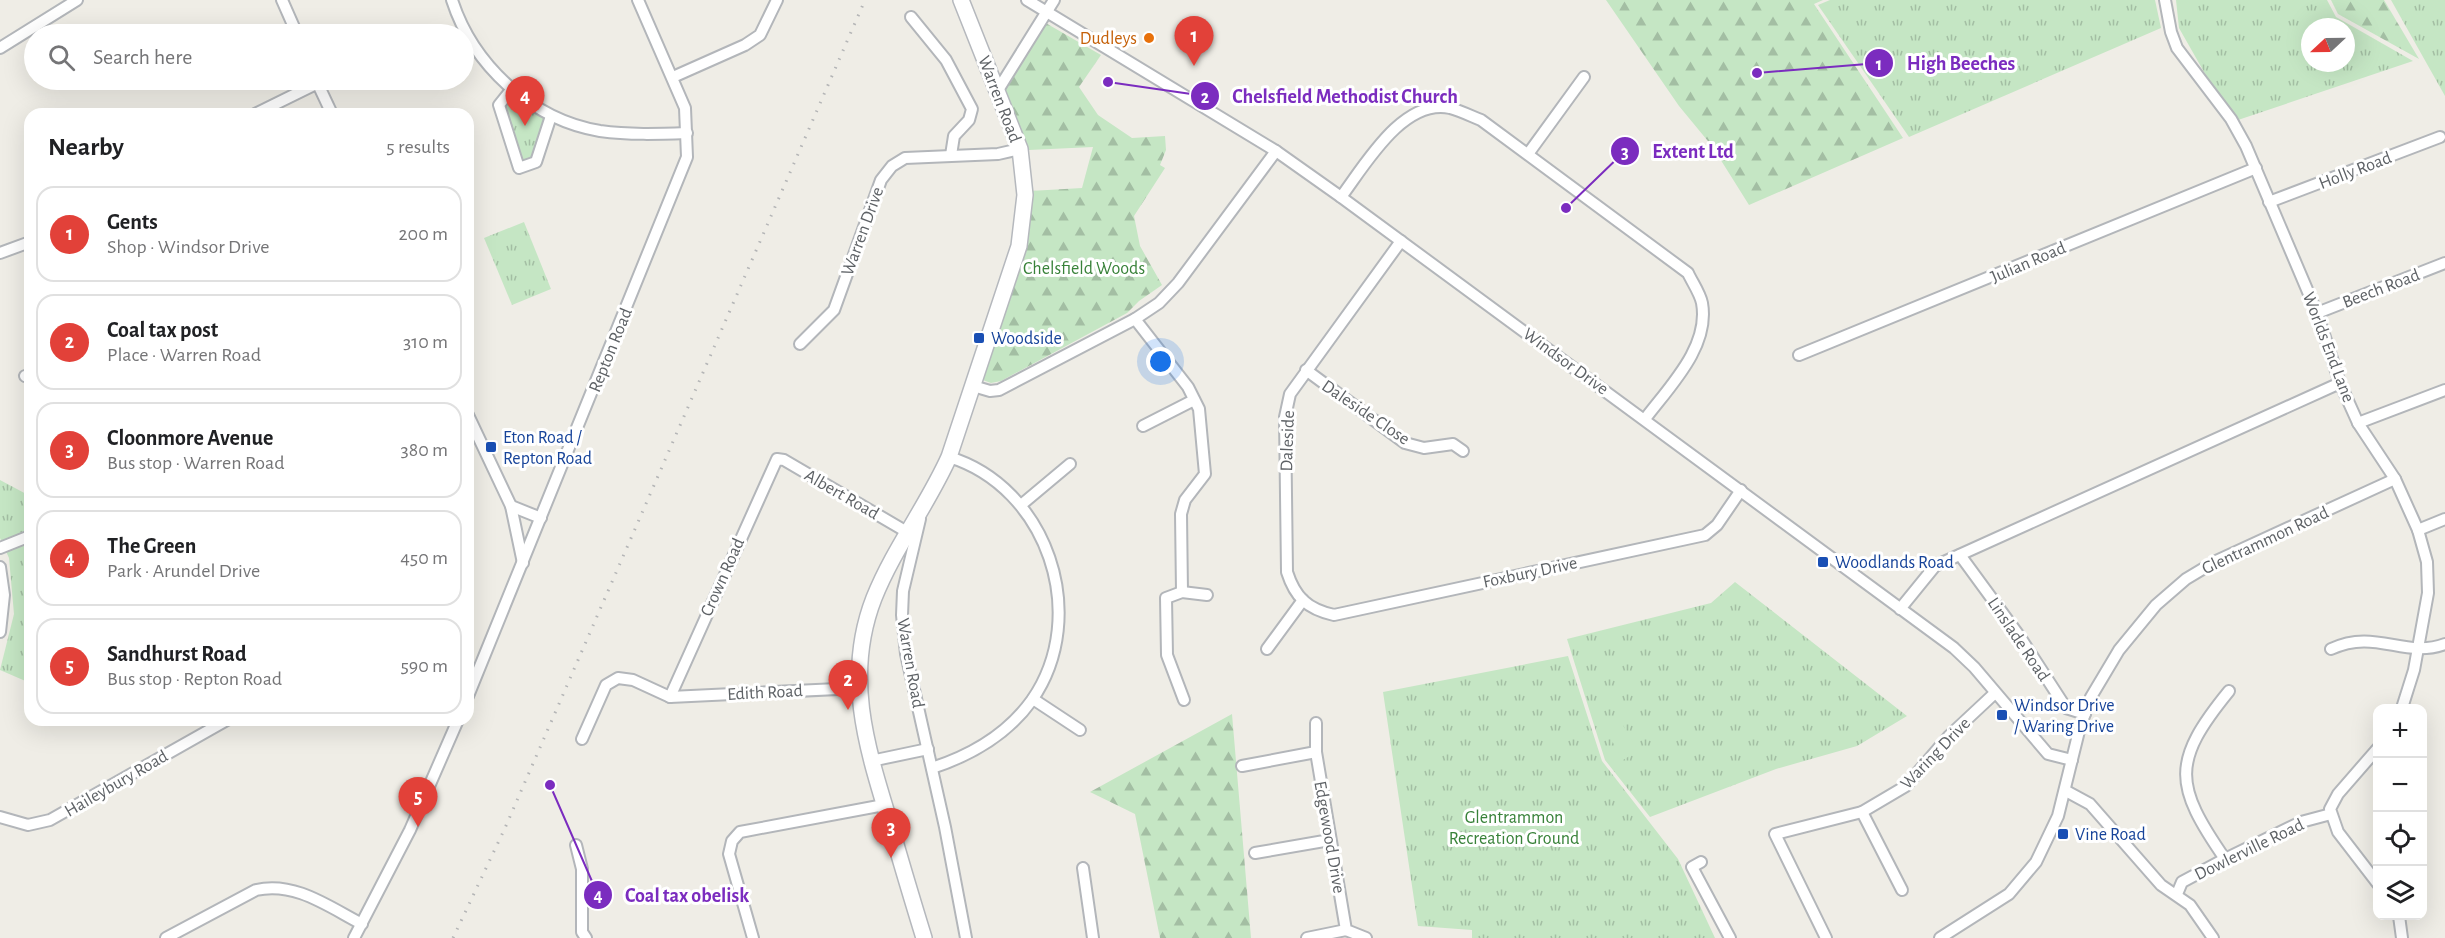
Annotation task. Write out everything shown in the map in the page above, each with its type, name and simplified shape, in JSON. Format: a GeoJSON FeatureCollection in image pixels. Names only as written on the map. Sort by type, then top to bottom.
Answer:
{"type":"FeatureCollection","features":[{"type":"Feature","properties":{"kind":"street"},"geometry":{"type":"LineString","coordinates":[[38,24],[77,0]]}},
{"type":"Feature","properties":{"kind":"street"},"geometry":{"type":"LineString","coordinates":[[282,0],[293,24]]}},
{"type":"Feature","properties":{"kind":"street"},"geometry":{"type":"LineString","coordinates":[[452,0],[464,24]]}},
{"type":"Feature","properties":{"kind":"street","name":"Repton Road"},"geometry":{"type":"LineString","coordinates":[[474,682],[687,157],[685,108],[638,0]]}},
{"type":"Feature","properties":{"kind":"street"},"geometry":{"type":"LineString","coordinates":[[673,77],[745,45],[760,35],[777,0]]}},
{"type":"Feature","properties":{"kind":"street","name":"Warren Road"},"geometry":{"type":"LineString","coordinates":[[924,938],[862,728],[860,688],[862,642],[873,599],[949,457],[1019,246],[1025,195],[1020,149],[961,0]]}},
{"type":"Feature","properties":{"kind":"street","name":"Windsor Drive"},"geometry":{"type":"LineString","coordinates":[[1027,0],[1276,151],[1401,240],[1954,648],[1974,666],[2048,754],[2072,760]]}},
{"type":"Feature","properties":{"kind":"street"},"geometry":{"type":"LineString","coordinates":[[998,90],[1054,0]]}},
{"type":"Feature","properties":{"kind":"street","name":"Worlds End Lane"},"geometry":{"type":"LineString","coordinates":[[2165,0],[2171,32],[2177,48],[2237,128],[2318,313],[2340,383],[2358,423],[2395,479],[2418,530],[2428,572],[2426,604],[2418,649],[2403,704]]}},
{"type":"Feature","properties":{"kind":"street"},"geometry":{"type":"LineString","coordinates":[[911,17],[946,60],[972,109],[969,120],[954,136],[951,155]]}},
{"type":"Feature","properties":{"kind":"street"},"geometry":{"type":"LineString","coordinates":[[0,48],[24,33]]}},
{"type":"Feature","properties":{"kind":"street"},"geometry":{"type":"LineString","coordinates":[[474,43],[481,57],[511,90],[551,116],[598,130],[637,134],[687,133]]}},
{"type":"Feature","properties":{"kind":"street"},"geometry":{"type":"LineString","coordinates":[[1528,154],[1584,77]]}},
{"type":"Feature","properties":{"kind":"street"},"geometry":{"type":"LineString","coordinates":[[266,108],[300,90]]}},
{"type":"Feature","properties":{"kind":"street"},"geometry":{"type":"LineString","coordinates":[[321,90],[329,108]]}},
{"type":"Feature","properties":{"kind":"street"},"geometry":{"type":"LineString","coordinates":[[511,90],[499,105],[519,168],[536,162],[551,116]]}},
{"type":"Feature","properties":{"kind":"street"},"geometry":{"type":"LineString","coordinates":[[1341,197],[1392,128],[1418,112],[1448,108],[1481,120],[1528,154],[1688,273],[1702,302],[1702,329],[1692,354],[1645,419]]}},
{"type":"Feature","properties":{"kind":"street","name":"Holly Road"},"geometry":{"type":"LineString","coordinates":[[2270,202],[2440,137]]}},
{"type":"Feature","properties":{"kind":"street","name":"Warren Drive"},"geometry":{"type":"LineString","coordinates":[[800,344],[834,310],[881,180],[892,166],[905,158],[998,154],[1020,149]]}},
{"type":"Feature","properties":{"kind":"street"},"geometry":{"type":"LineString","coordinates":[[973,386],[990,391],[999,390],[1135,319],[1159,303],[1178,283],[1276,151]]}},
{"type":"Feature","properties":{"kind":"street","name":"Julian Road"},"geometry":{"type":"LineString","coordinates":[[1799,355],[2256,168]]}},
{"type":"Feature","properties":{"kind":"street","name":"Daleside"},"geometry":{"type":"LineString","coordinates":[[1303,600],[1293,590],[1287,572],[1285,417],[1290,394],[1305,370],[1401,240]]}},
{"type":"Feature","properties":{"kind":"street"},"geometry":{"type":"LineString","coordinates":[[0,253],[24,244]]}},
{"type":"Feature","properties":{"kind":"street","name":"Beech Road"},"geometry":{"type":"LineString","coordinates":[[2318,313],[2445,263]]}},
{"type":"Feature","properties":{"kind":"street"},"geometry":{"type":"LineString","coordinates":[[1135,319],[1188,387],[1199,409],[1205,474],[1185,500],[1181,514],[1182,592]]}},
{"type":"Feature","properties":{"kind":"street","name":"Daleside Close"},"geometry":{"type":"LineString","coordinates":[[1305,370],[1405,442],[1424,448],[1453,444],[1463,451]]}},
{"type":"Feature","properties":{"kind":"street"},"geometry":{"type":"LineString","coordinates":[[1900,609],[1935,566],[2340,383]]}},
{"type":"Feature","properties":{"kind":"street"},"geometry":{"type":"LineString","coordinates":[[2358,423],[2445,390]]}},
{"type":"Feature","properties":{"kind":"street"},"geometry":{"type":"LineString","coordinates":[[1143,426],[1194,400]]}},
{"type":"Feature","properties":{"kind":"street"},"geometry":{"type":"LineString","coordinates":[[474,428],[511,506],[523,564]]}},
{"type":"Feature","properties":{"kind":"street"},"geometry":{"type":"LineString","coordinates":[[932,768],[960,759],[984,746],[1009,726],[1033,699],[1052,660],[1059,622],[1058,587],[1046,548],[1021,505],[998,481],[968,463],[949,457]]}},
{"type":"Feature","properties":{"kind":"street","name":"Albert Road"},"geometry":{"type":"LineString","coordinates":[[777,459],[784,460],[907,532]]}},
{"type":"Feature","properties":{"kind":"street","name":"Crown Road"},"geometry":{"type":"LineString","coordinates":[[670,697],[777,459]]}},
{"type":"Feature","properties":{"kind":"street"},"geometry":{"type":"LineString","coordinates":[[1021,505],[1070,464]]}},
{"type":"Feature","properties":{"kind":"street","name":"Glentrammon Road"},"geometry":{"type":"LineString","coordinates":[[1940,938],[2003,899],[2019,885],[2046,843],[2066,791],[2085,714],[2104,672],[2127,638],[2156,605],[2186,579],[2216,561],[2395,479]]}},
{"type":"Feature","properties":{"kind":"street","name":"Foxbury Drive"},"geometry":{"type":"LineString","coordinates":[[1303,600],[1317,611],[1334,615],[1705,535],[1717,525],[1741,490]]}},
{"type":"Feature","properties":{"kind":"street"},"geometry":{"type":"LineString","coordinates":[[511,506],[542,518]]}},
{"type":"Feature","properties":{"kind":"street","name":"Warren Road"},"geometry":{"type":"LineString","coordinates":[[923,507],[903,591],[902,615],[906,654],[928,749],[966,938]]}},
{"type":"Feature","properties":{"kind":"street"},"geometry":{"type":"LineString","coordinates":[[2418,530],[2445,519]]}},
{"type":"Feature","properties":{"kind":"street"},"geometry":{"type":"LineString","coordinates":[[0,548],[24,538]]}},
{"type":"Feature","properties":{"kind":"street","name":"Linslade Road"},"geometry":{"type":"LineString","coordinates":[[1960,555],[2020,637],[2066,708],[2085,714]]}},
{"type":"Feature","properties":{"kind":"street"},"geometry":{"type":"LineString","coordinates":[[0,567],[4,595],[0,632]]}},
{"type":"Feature","properties":{"kind":"street"},"geometry":{"type":"LineString","coordinates":[[1185,694],[1167,655],[1166,598],[1182,592],[1208,595]]}},
{"type":"Feature","properties":{"kind":"street"},"geometry":{"type":"LineString","coordinates":[[1268,649],[1303,600]]}},
{"type":"Feature","properties":{"kind":"street"},"geometry":{"type":"LineString","coordinates":[[2331,649],[2348,641],[2364,639],[2418,649],[2432,649],[2445,644]]}},
{"type":"Feature","properties":{"kind":"street"},"geometry":{"type":"LineString","coordinates":[[582,739],[606,685],[618,678],[633,680],[670,697]]}},
{"type":"Feature","properties":{"kind":"street","name":"Edith Road"},"geometry":{"type":"LineString","coordinates":[[670,697],[860,688]]}},
{"type":"Feature","properties":{"kind":"street"},"geometry":{"type":"LineString","coordinates":[[2225,859],[2194,810],[2186,773],[2186,759],[2191,743],[2229,691]]}},
{"type":"Feature","properties":{"kind":"street","name":"Waring Drive"},"geometry":{"type":"LineString","coordinates":[[1826,938],[1775,834],[1862,812],[1905,786],[1949,736],[1995,693]]}},
{"type":"Feature","properties":{"kind":"street"},"geometry":{"type":"LineString","coordinates":[[1033,699],[1080,730]]}},
{"type":"Feature","properties":{"kind":"street","name":"Edgewood Drive"},"geometry":{"type":"LineString","coordinates":[[1316,723],[1316,752],[1346,930]]}},
{"type":"Feature","properties":{"kind":"street","name":"Haileybury Road"},"geometry":{"type":"LineString","coordinates":[[0,817],[28,825],[50,820],[216,726]]}},
{"type":"Feature","properties":{"kind":"street"},"geometry":{"type":"LineString","coordinates":[[354,938],[410,830],[455,726]]}},
{"type":"Feature","properties":{"kind":"street"},"geometry":{"type":"LineString","coordinates":[[871,761],[928,749]]}},
{"type":"Feature","properties":{"kind":"street"},"geometry":{"type":"LineString","coordinates":[[1242,765],[1316,752]]}},
{"type":"Feature","properties":{"kind":"street"},"geometry":{"type":"LineString","coordinates":[[2373,754],[2334,798],[2331,814],[2338,832],[2373,878]]}},
{"type":"Feature","properties":{"kind":"street"},"geometry":{"type":"LineString","coordinates":[[2066,791],[2090,804],[2161,885],[2190,905],[2213,938]]}},
{"type":"Feature","properties":{"kind":"street"},"geometry":{"type":"LineString","coordinates":[[753,938],[729,854],[732,841],[740,832],[884,805]]}},
{"type":"Feature","properties":{"kind":"street"},"geometry":{"type":"LineString","coordinates":[[1862,812],[1902,890]]}},
{"type":"Feature","properties":{"kind":"street","name":"Dowlerville Road"},"geometry":{"type":"LineString","coordinates":[[2177,894],[2182,882],[2225,859],[2301,822],[2331,814]]}},
{"type":"Feature","properties":{"kind":"street"},"geometry":{"type":"LineString","coordinates":[[1255,853],[1330,840]]}},
{"type":"Feature","properties":{"kind":"street"},"geometry":{"type":"LineString","coordinates":[[576,845],[582,869],[582,932],[586,938]]}},
{"type":"Feature","properties":{"kind":"street"},"geometry":{"type":"LineString","coordinates":[[1701,862],[1692,867],[1730,938]]}},
{"type":"Feature","properties":{"kind":"street"},"geometry":{"type":"LineString","coordinates":[[1083,868],[1093,938]]}},
{"type":"Feature","properties":{"kind":"street"},"geometry":{"type":"LineString","coordinates":[[166,938],[256,890],[269,887],[296,891],[362,924]]}},
{"type":"Feature","properties":{"kind":"street"},"geometry":{"type":"LineString","coordinates":[[2400,920],[2402,938]]}},
{"type":"Feature","properties":{"kind":"street"},"geometry":{"type":"LineString","coordinates":[[1306,938],[1346,930],[1366,938]]}},
{"type":"Feature","properties":{"kind":"green space"},"geometry":{"type":"Polygon","coordinates":[[[1606,0],[1823,0],[1814,4],[1903,138],[1749,205],[1712,146],[1679,106],[1606,0]]]}},
{"type":"Feature","properties":{"kind":"green space"},"geometry":{"type":"Polygon","coordinates":[[[1830,0],[2155,0],[2161,28],[1909,137],[1818,5],[1830,0]]]}},
{"type":"Feature","properties":{"kind":"green space"},"geometry":{"type":"Polygon","coordinates":[[[2176,0],[2327,0],[2338,18],[2301,18],[2301,72],[2355,72],[2355,28],[2413,61],[2238,120],[2212,86],[2179,28],[2176,0]]]}},
{"type":"Feature","properties":{"kind":"green space"},"geometry":{"type":"Polygon","coordinates":[[[2331,0],[2384,0],[2419,59],[2355,23],[2355,18],[2345,18],[2338,14],[2331,0]]]}},
{"type":"Feature","properties":{"kind":"green space"},"geometry":{"type":"Polygon","coordinates":[[[2391,0],[2445,0],[2445,96],[2391,0]]]}},
{"type":"Feature","properties":{"kind":"green space","name":"Chelsfield Woods"},"geometry":{"type":"Polygon","coordinates":[[[1044,22],[1101,55],[1079,87],[1098,115],[1132,138],[1165,136],[1166,150],[1160,165],[1165,168],[1134,216],[1140,246],[1162,285],[1139,301],[1127,313],[1001,381],[991,383],[980,379],[1030,191],[1082,188],[1093,147],[1029,150],[1003,89],[1044,22]]]}},
{"type":"Feature","properties":{"kind":"green space"},"geometry":{"type":"Polygon","coordinates":[[[514,94],[544,116],[534,154],[527,162],[521,162],[502,108],[514,94]]]}},
{"type":"Feature","properties":{"kind":"green space"},"geometry":{"type":"Polygon","coordinates":[[[524,222],[551,289],[512,305],[484,238],[524,222]]]}},
{"type":"Feature","properties":{"kind":"green space"},"geometry":{"type":"Polygon","coordinates":[[[0,480],[24,493],[24,680],[0,670],[14,614],[9,558],[0,538],[0,480]]]}},
{"type":"Feature","properties":{"kind":"green space","name":"Glentrammon Recreation Ground"},"geometry":{"type":"Polygon","coordinates":[[[1735,582],[1907,716],[1857,746],[1776,769],[1650,817],[1605,760],[1567,639],[1711,603],[1735,582]]]}},
{"type":"Feature","properties":{"kind":"green space","name":"Glentrammon Recreation Ground"},"geometry":{"type":"Polygon","coordinates":[[[1568,656],[1602,761],[1678,859],[1715,938],[1472,938],[1472,930],[1418,926],[1383,692],[1568,656]]]}},
{"type":"Feature","properties":{"kind":"green space"},"geometry":{"type":"Polygon","coordinates":[[[1232,714],[1251,938],[1160,938],[1135,814],[1090,792],[1232,714]]]}},
{"type":"Feature","properties":{"kind":"green space"},"geometry":{"type":"Polygon","coordinates":[[[1623,725],[1638,751],[1623,760],[1608,734],[1623,725]]]}},
{"type":"Feature","properties":{"kind":"railway"},"geometry":{"type":"LineString","coordinates":[[453,938],[505,828],[865,0]]}},
{"type":"Feature","properties":{"kind":"place","name":"Dudleys"},"geometry":{"type":"Point","coordinates":[1149,38]}},
{"type":"Feature","properties":{"kind":"place","name":"Gents"},"geometry":{"type":"Point","coordinates":[1194,66]}},
{"type":"Feature","properties":{"kind":"place","name":"High Beeches"},"geometry":{"type":"Point","coordinates":[1757,73]}},
{"type":"Feature","properties":{"kind":"place","name":"Chelsfield Methodist Church"},"geometry":{"type":"Point","coordinates":[1108,82]}},
{"type":"Feature","properties":{"kind":"place","name":"The Green"},"geometry":{"type":"Point","coordinates":[525,126]}},
{"type":"Feature","properties":{"kind":"place","name":"Extent Ltd"},"geometry":{"type":"Point","coordinates":[1566,208]}},
{"type":"Feature","properties":{"kind":"place","name":"Woodside"},"geometry":{"type":"Point","coordinates":[979,338]}},
{"type":"Feature","properties":{"kind":"place","name":"Eton Road / Repton Road"},"geometry":{"type":"Point","coordinates":[491,447]}},
{"type":"Feature","properties":{"kind":"place","name":"Woodlands Road"},"geometry":{"type":"Point","coordinates":[1823,562]}},
{"type":"Feature","properties":{"kind":"place","name":"Coal tax post"},"geometry":{"type":"Point","coordinates":[848,710]}},
{"type":"Feature","properties":{"kind":"place","name":"Windsor Drive / Waring Drive"},"geometry":{"type":"Point","coordinates":[2002,715]}},
{"type":"Feature","properties":{"kind":"place","name":"Coal tax obelisk"},"geometry":{"type":"Point","coordinates":[550,785]}},
{"type":"Feature","properties":{"kind":"place","name":"Sandhurst Road"},"geometry":{"type":"Point","coordinates":[418,827]}},
{"type":"Feature","properties":{"kind":"place","name":"Vine Road"},"geometry":{"type":"Point","coordinates":[2063,834]}},
{"type":"Feature","properties":{"kind":"place","name":"Cloonmore Avenue"},"geometry":{"type":"Point","coordinates":[891,858]}}]}
